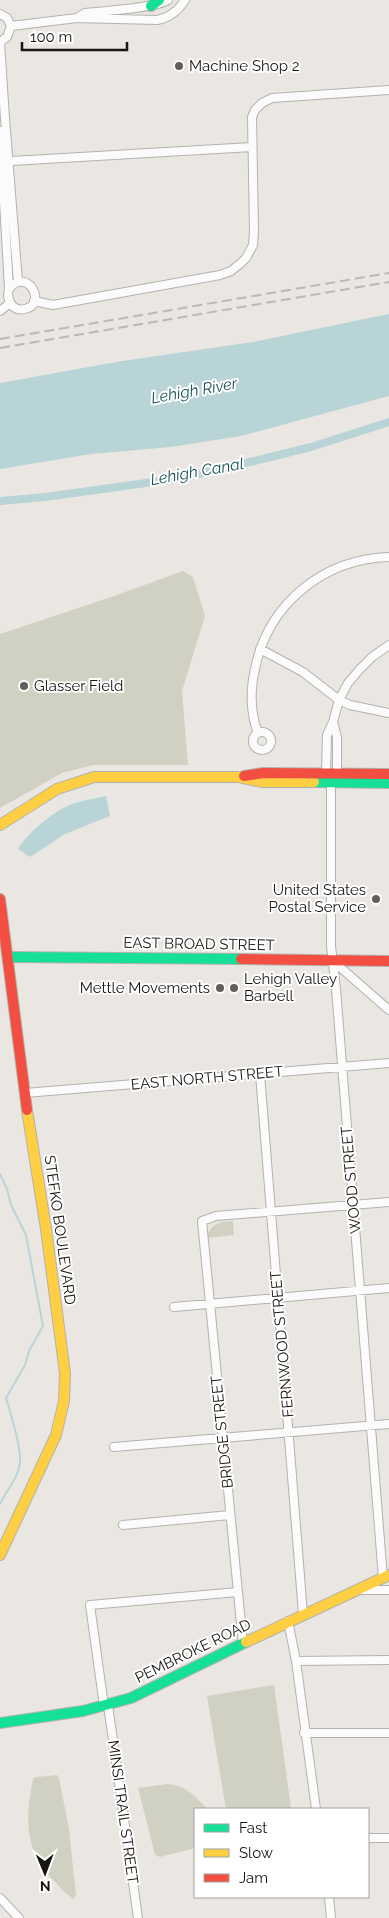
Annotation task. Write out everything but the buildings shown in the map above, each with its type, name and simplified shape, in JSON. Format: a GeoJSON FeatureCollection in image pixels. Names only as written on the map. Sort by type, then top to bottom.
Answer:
{"type":"FeatureCollection","features":[{"type":"Feature","properties":{"kind":"main road"},"geometry":{"type":"LineString","coordinates":[[0,825],[56,789],[94,777],[238,778],[262,782],[331,776],[389,774]]}},
{"type":"Feature","properties":{"kind":"main road"},"geometry":{"type":"LineString","coordinates":[[331,776],[389,782]]}},
{"type":"Feature","properties":{"kind":"main road","name":"STEFKO BOULEVARD"},"geometry":{"type":"LineString","coordinates":[[0,899],[25,1093],[64,1366],[65,1394],[61,1418],[54,1440],[0,1555]]}},
{"type":"Feature","properties":{"kind":"main road","name":"EAST BROAD STREET"},"geometry":{"type":"LineString","coordinates":[[8,957],[389,961]]}},
{"type":"Feature","properties":{"kind":"main road","name":"PEMBROKE ROAD"},"geometry":{"type":"LineString","coordinates":[[0,1723],[68,1714],[106,1706],[164,1684],[288,1621],[386,1576]]}},
{"type":"Feature","properties":{"kind":"street"},"geometry":{"type":"LineString","coordinates":[[77,18],[85,13],[162,3],[168,0]]}},
{"type":"Feature","properties":{"kind":"street"},"geometry":{"type":"LineString","coordinates":[[11,26],[77,18],[157,20],[176,12],[185,0]]}},
{"type":"Feature","properties":{"kind":"street"},"geometry":{"type":"LineString","coordinates":[[0,14],[7,18],[11,26],[10,34],[0,42],[8,298],[10,304],[16,308],[25,309],[34,301],[36,296],[33,287],[25,282],[18,282],[9,289]]}},
{"type":"Feature","properties":{"kind":"street"},"geometry":{"type":"LineString","coordinates":[[34,301],[53,305],[231,272],[246,258],[254,240],[252,117],[255,110],[272,98],[389,90]]}},
{"type":"Feature","properties":{"kind":"street"},"geometry":{"type":"LineString","coordinates":[[0,131],[18,282]]}},
{"type":"Feature","properties":{"kind":"street"},"geometry":{"type":"LineString","coordinates":[[3,164],[252,147]]}},
{"type":"Feature","properties":{"kind":"street"},"geometry":{"type":"LineString","coordinates":[[0,311],[10,304]]}},
{"type":"Feature","properties":{"kind":"street"},"geometry":{"type":"LineString","coordinates":[[258,733],[253,716],[253,675],[264,638],[278,614],[288,602],[312,581],[324,574],[348,563],[389,557]]}},
{"type":"Feature","properties":{"kind":"street"},"geometry":{"type":"LineString","coordinates":[[339,700],[348,683],[360,669],[372,657],[389,645]]}},
{"type":"Feature","properties":{"kind":"street"},"geometry":{"type":"LineString","coordinates":[[260,649],[303,672],[339,700],[350,705],[389,713]]}},
{"type":"Feature","properties":{"kind":"street","name":"WOOD STREET"},"geometry":{"type":"LineString","coordinates":[[339,700],[333,722],[337,737],[331,776],[331,946],[371,1426],[386,1576]]}},
{"type":"Feature","properties":{"kind":"street"},"geometry":{"type":"LineString","coordinates":[[333,961],[389,1010]]}},
{"type":"Feature","properties":{"kind":"street","name":"EAST NORTH STREET"},"geometry":{"type":"LineString","coordinates":[[25,1093],[389,1063]]}},
{"type":"Feature","properties":{"kind":"street","name":"FERNWOOD STREET"},"geometry":{"type":"LineString","coordinates":[[260,1074],[303,1614]]}},
{"type":"Feature","properties":{"kind":"street"},"geometry":{"type":"LineString","coordinates":[[271,1213],[389,1202]]}},
{"type":"Feature","properties":{"kind":"street","name":"BRIDGE STREET"},"geometry":{"type":"LineString","coordinates":[[244,1644],[222,1438],[202,1221],[216,1216],[271,1213]]}},
{"type":"Feature","properties":{"kind":"street"},"geometry":{"type":"LineString","coordinates":[[174,1307],[389,1288]]}},
{"type":"Feature","properties":{"kind":"street"},"geometry":{"type":"LineString","coordinates":[[114,1447],[389,1424]]}},
{"type":"Feature","properties":{"kind":"street"},"geometry":{"type":"LineString","coordinates":[[123,1525],[230,1515]]}},
{"type":"Feature","properties":{"kind":"street"},"geometry":{"type":"LineString","coordinates":[[358,1590],[389,1590]]}},
{"type":"Feature","properties":{"kind":"street","name":"MINSI TRAIL STREET"},"geometry":{"type":"LineString","coordinates":[[138,1918],[90,1605],[238,1592]]}},
{"type":"Feature","properties":{"kind":"street"},"geometry":{"type":"LineString","coordinates":[[288,1621],[296,1660],[304,1733],[316,1808]]}},
{"type":"Feature","properties":{"kind":"street"},"geometry":{"type":"LineString","coordinates":[[296,1660],[389,1660]]}},
{"type":"Feature","properties":{"kind":"street"},"geometry":{"type":"LineString","coordinates":[[304,1733],[389,1733]]}},
{"type":"Feature","properties":{"kind":"street"},"geometry":{"type":"LineString","coordinates":[[369,1838],[389,1838]]}},
{"type":"Feature","properties":{"kind":"street"},"geometry":{"type":"LineString","coordinates":[[0,1898],[18,1918]]}},
{"type":"Feature","properties":{"kind":"street"},"geometry":{"type":"LineString","coordinates":[[328,1898],[331,1918]]}},
{"type":"Feature","properties":{"kind":"shaded area","name":"Glasser Field"},"geometry":{"type":"Polygon","coordinates":[[[183,571],[193,577],[205,616],[182,691],[188,765],[93,765],[62,773],[0,808],[0,634],[183,571]]]}},
{"type":"Feature","properties":{"kind":"shaded area"},"geometry":{"type":"Polygon","coordinates":[[[233,1221],[234,1235],[207,1238],[210,1229],[216,1224],[233,1221]]]}},
{"type":"Feature","properties":{"kind":"shaded area"},"geometry":{"type":"Polygon","coordinates":[[[274,1685],[291,1808],[226,1808],[207,1696],[274,1685]]]}},
{"type":"Feature","properties":{"kind":"shaded area"},"geometry":{"type":"Polygon","coordinates":[[[57,1775],[69,1829],[76,1896],[74,1899],[63,1891],[44,1870],[32,1846],[29,1834],[30,1793],[33,1779],[57,1775]]]}},
{"type":"Feature","properties":{"kind":"shaded area"},"geometry":{"type":"Polygon","coordinates":[[[174,1785],[190,1792],[199,1800],[206,1808],[194,1808],[194,1848],[160,1857],[155,1855],[138,1788],[174,1785]]]}},
{"type":"Feature","properties":{"kind":"water","name":"Lehigh River"},"geometry":{"type":"Polygon","coordinates":[[[389,314],[389,396],[241,436],[171,447],[91,454],[0,469],[0,383],[122,361],[253,342],[389,314]]]}},
{"type":"Feature","properties":{"kind":"water"},"geometry":{"type":"Polygon","coordinates":[[[106,796],[110,816],[65,834],[30,857],[18,849],[28,835],[59,810],[75,803],[106,796]]]}},
{"type":"Feature","properties":{"kind":"waterway","name":"Lehigh Canal"},"geometry":{"type":"LineString","coordinates":[[0,501],[45,497],[175,479],[311,447],[389,422]]}},
{"type":"Feature","properties":{"kind":"waterway"},"geometry":{"type":"LineString","coordinates":[[0,1174],[7,1189],[11,1205],[26,1235],[43,1326],[29,1351],[25,1365],[6,1398],[17,1439],[20,1462],[15,1478],[0,1504]]}},
{"type":"Feature","properties":{"kind":"railway"},"geometry":{"type":"LineString","coordinates":[[0,339],[389,273]]}},
{"type":"Feature","properties":{"kind":"railway"},"geometry":{"type":"LineString","coordinates":[[0,348],[389,282]]}},
{"type":"Feature","properties":{"kind":"traffic: fast"},"geometry":{"type":"LineString","coordinates":[[151,6],[159,0]]}},
{"type":"Feature","properties":{"kind":"traffic: fast"},"geometry":{"type":"LineString","coordinates":[[314,782],[389,783]]}},
{"type":"Feature","properties":{"kind":"traffic: fast"},"geometry":{"type":"LineString","coordinates":[[8,957],[241,959]]}},
{"type":"Feature","properties":{"kind":"traffic: fast"},"geometry":{"type":"LineString","coordinates":[[0,1723],[83,1711],[131,1698],[246,1642]]}},
{"type":"Feature","properties":{"kind":"traffic: slow"},"geometry":{"type":"LineString","coordinates":[[0,825],[57,789],[94,777],[238,777],[262,782],[314,782]]}},
{"type":"Feature","properties":{"kind":"traffic: slow"},"geometry":{"type":"LineString","coordinates":[[0,1555],[56,1435],[64,1401],[65,1373],[46,1229],[27,1110]]}},
{"type":"Feature","properties":{"kind":"traffic: slow"},"geometry":{"type":"LineString","coordinates":[[246,1642],[389,1575]]}},
{"type":"Feature","properties":{"kind":"traffic: jam"},"geometry":{"type":"LineString","coordinates":[[244,776],[263,773],[389,774]]}},
{"type":"Feature","properties":{"kind":"traffic: jam"},"geometry":{"type":"LineString","coordinates":[[0,899],[27,1110]]}},
{"type":"Feature","properties":{"kind":"traffic: jam"},"geometry":{"type":"LineString","coordinates":[[241,959],[389,961]]}},
{"type":"Feature","properties":{"kind":"place","name":"Machine Shop 2"},"geometry":{"type":"Point","coordinates":[179,66]}},
{"type":"Feature","properties":{"kind":"place","name":"Glasser Field"},"geometry":{"type":"Point","coordinates":[24,686]}},
{"type":"Feature","properties":{"kind":"place","name":"United States Postal Service"},"geometry":{"type":"Point","coordinates":[376,899]}},
{"type":"Feature","properties":{"kind":"place","name":"Mettle Movements"},"geometry":{"type":"Point","coordinates":[220,988]}},
{"type":"Feature","properties":{"kind":"place","name":"Lehigh Valley Barbell"},"geometry":{"type":"Point","coordinates":[234,988]}}]}
